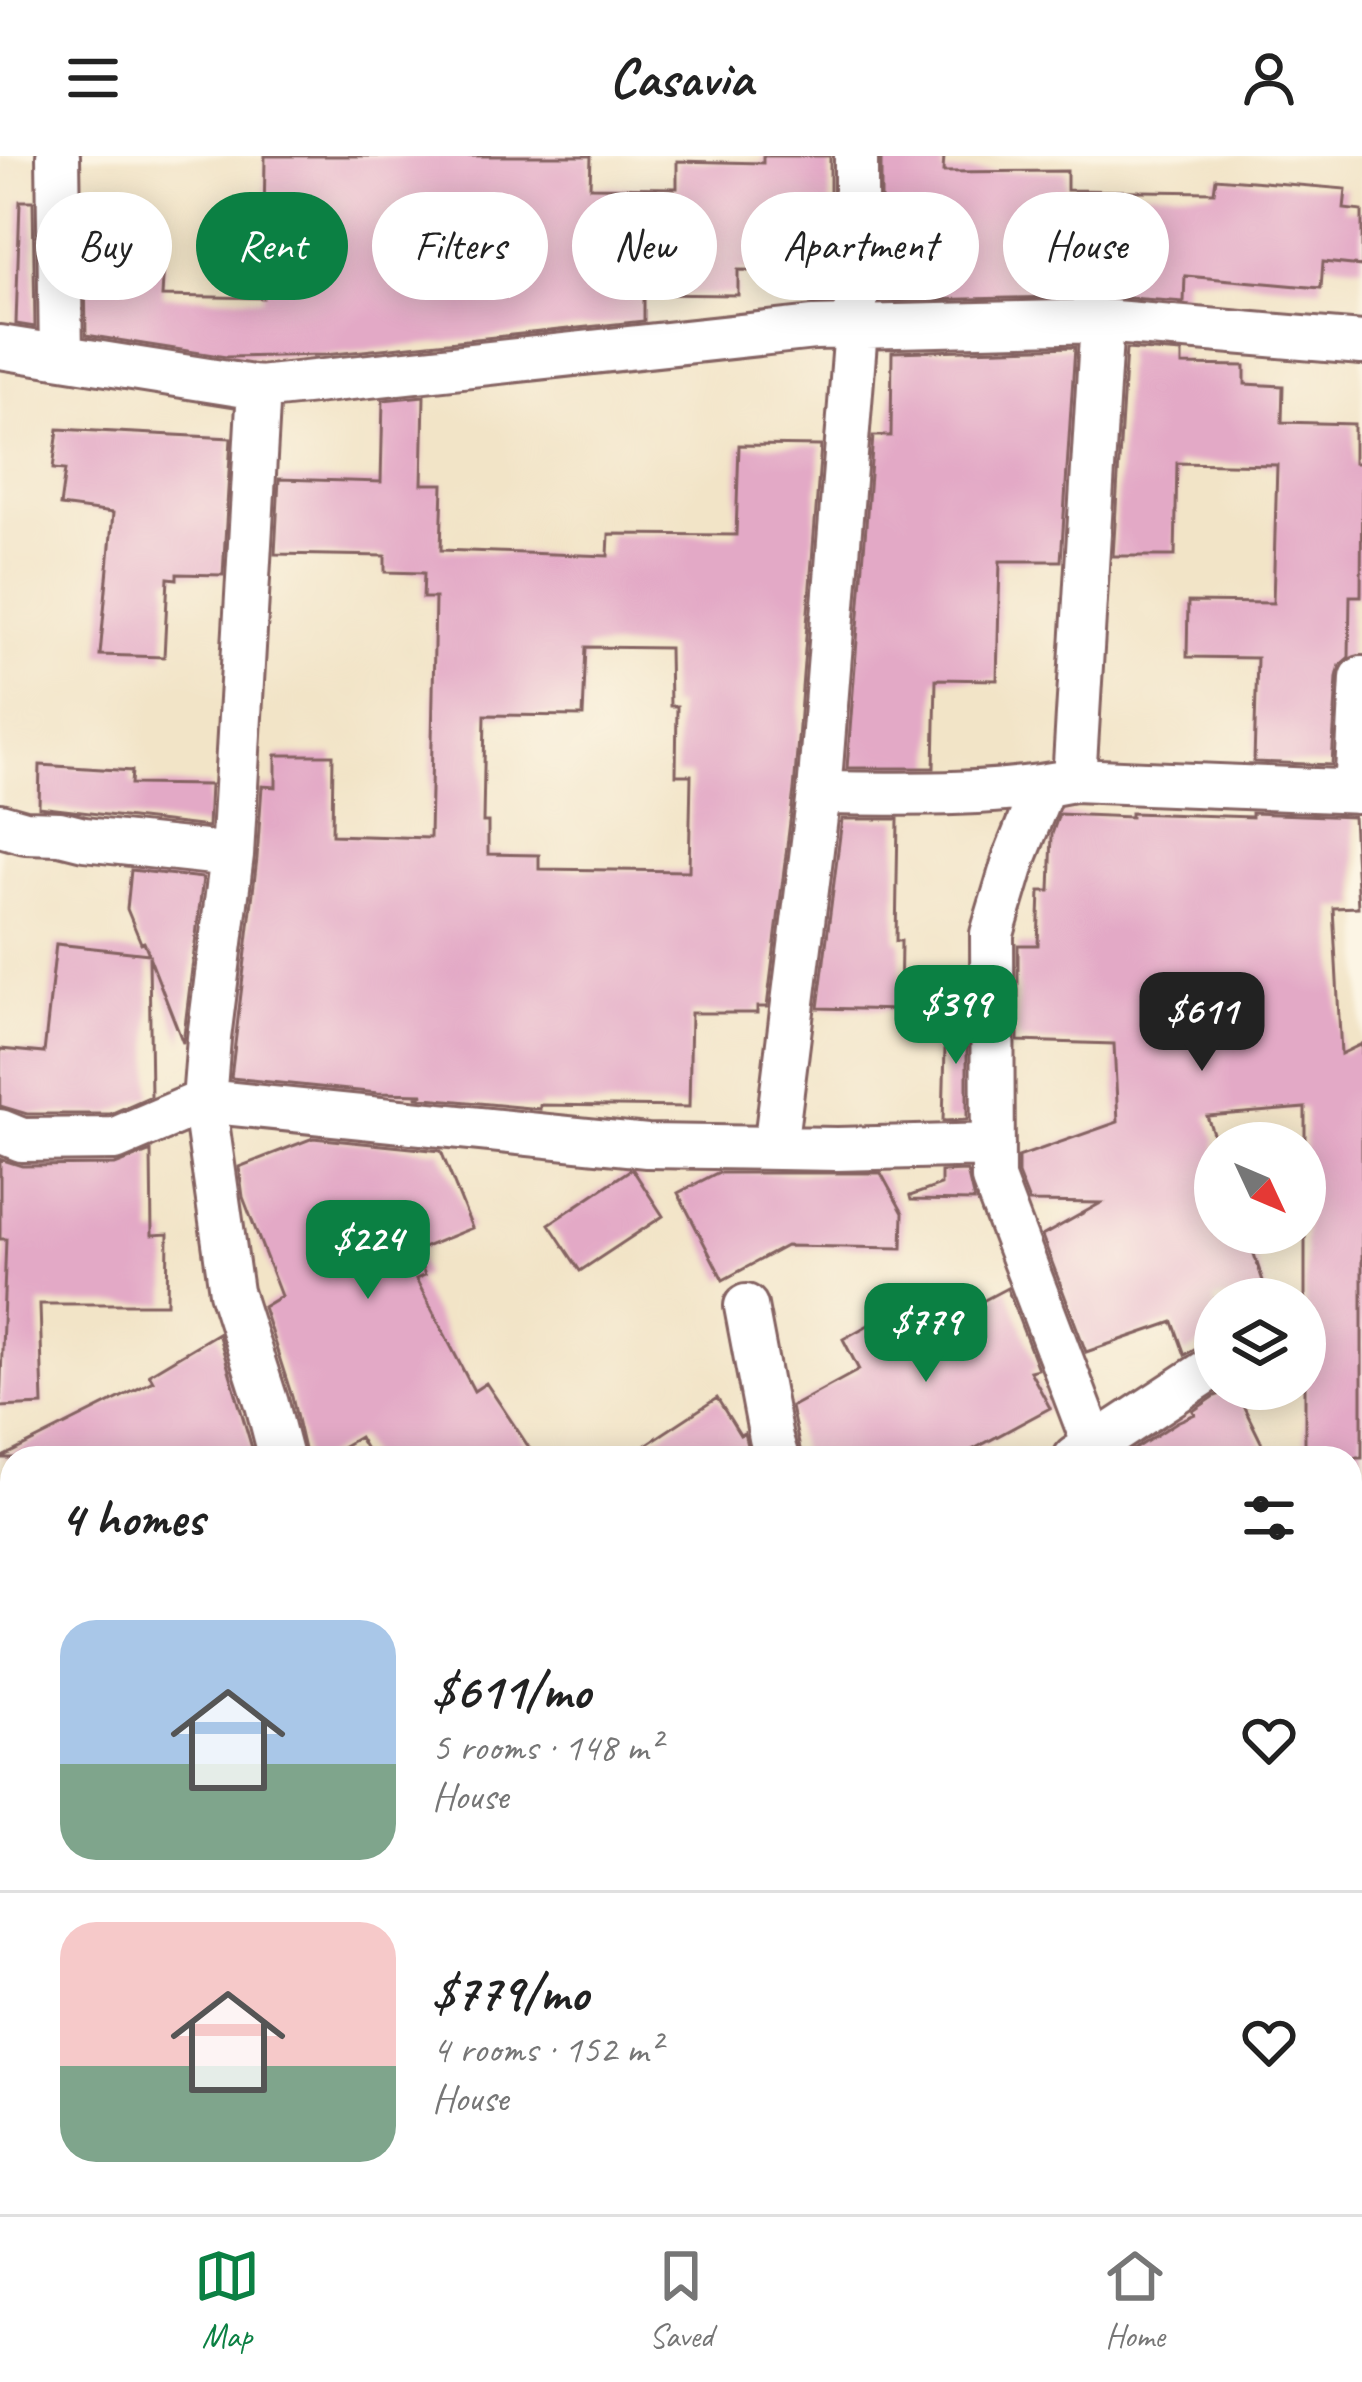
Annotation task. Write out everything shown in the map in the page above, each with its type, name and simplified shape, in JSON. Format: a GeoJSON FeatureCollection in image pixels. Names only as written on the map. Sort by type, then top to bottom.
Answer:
{"type":"FeatureCollection","features":[{"type":"Feature","properties":{"kind":"street"},"geometry":{"type":"LineString","coordinates":[[58,156],[61,356]]}},
{"type":"Feature","properties":{"kind":"street"},"geometry":{"type":"LineString","coordinates":[[775,1148],[819,793],[856,329],[856,156]]}},
{"type":"Feature","properties":{"kind":"street"},"geometry":{"type":"LineString","coordinates":[[0,347],[259,388],[781,330],[1102,321],[1362,343]]}},
{"type":"Feature","properties":{"kind":"street"},"geometry":{"type":"LineString","coordinates":[[1082,1446],[993,1180],[992,934],[1015,857],[1058,783],[1102,321]]}},
{"type":"Feature","properties":{"kind":"street"},"geometry":{"type":"LineString","coordinates":[[259,388],[232,855],[204,1101],[230,1292],[278,1446]]}},
{"type":"Feature","properties":{"kind":"street"},"geometry":{"type":"LineString","coordinates":[[819,793],[928,794],[1058,783],[1359,792],[1362,678]]}},
{"type":"Feature","properties":{"kind":"street"},"geometry":{"type":"LineString","coordinates":[[0,825],[26,832],[60,832],[84,839],[232,855]]}},
{"type":"Feature","properties":{"kind":"street"},"geometry":{"type":"LineString","coordinates":[[0,1131],[22,1140],[115,1139],[204,1101],[646,1146],[993,1145]]}},
{"type":"Feature","properties":{"kind":"street"},"geometry":{"type":"LineString","coordinates":[[746,1306],[773,1446]]}},
{"type":"Feature","properties":{"kind":"street"},"geometry":{"type":"LineString","coordinates":[[1093,1446],[1194,1380]]}},
{"type":"Feature","properties":{"kind":"building"},"geometry":{"type":"Polygon","coordinates":[[[265,156],[591,156],[590,187],[677,188],[677,161],[763,163],[763,156],[830,156],[830,192],[741,192],[738,295],[717,295],[717,192],[572,192],[572,300],[644,300],[644,321],[325,355],[226,357],[86,335],[85,300],[172,300],[172,296],[348,300],[348,192],[264,192],[265,156]]]}},
{"type":"Feature","properties":{"kind":"building"},"geometry":{"type":"Polygon","coordinates":[[[881,156],[944,156],[943,172],[1067,171],[1067,190],[1214,192],[1216,178],[1346,189],[1344,209],[1362,211],[1362,266],[1323,262],[1321,288],[1185,276],[1184,302],[1157,300],[1169,300],[1169,192],[1003,192],[1003,298],[979,299],[979,192],[881,192],[881,156]]]}},
{"type":"Feature","properties":{"kind":"building"},"geometry":{"type":"Polygon","coordinates":[[[20,201],[33,201],[35,327],[16,324],[20,201]]]}},
{"type":"Feature","properties":{"kind":"building"},"geometry":{"type":"Polygon","coordinates":[[[1075,347],[1061,561],[1000,561],[997,680],[936,679],[934,768],[847,768],[873,436],[891,436],[892,352],[1075,347]]]}},
{"type":"Feature","properties":{"kind":"building"},"geometry":{"type":"Polygon","coordinates":[[[1126,349],[1182,353],[1182,365],[1245,366],[1245,384],[1283,386],[1282,422],[1354,424],[1354,463],[1362,463],[1361,596],[1350,596],[1349,657],[1340,665],[1337,677],[1332,765],[1254,762],[1257,658],[1187,657],[1188,602],[1273,603],[1277,465],[1177,463],[1175,556],[1113,556],[1126,349]]]}},
{"type":"Feature","properties":{"kind":"building"},"geometry":{"type":"Polygon","coordinates":[[[424,396],[422,484],[443,484],[441,550],[608,556],[609,534],[736,535],[739,445],[821,446],[794,790],[767,1007],[757,1007],[757,1013],[691,1013],[689,1107],[540,1105],[540,1109],[231,1078],[262,786],[276,787],[276,755],[333,755],[332,835],[430,838],[435,598],[423,598],[424,573],[385,572],[385,556],[275,554],[279,479],[381,482],[383,400],[424,396]],[[586,647],[583,716],[485,715],[483,822],[488,822],[488,854],[539,855],[539,869],[689,871],[691,775],[676,775],[677,706],[670,706],[669,648],[586,647]]]}},
{"type":"Feature","properties":{"kind":"building"},"geometry":{"type":"Polygon","coordinates":[[[58,429],[231,438],[223,575],[168,578],[164,657],[100,655],[113,513],[60,506],[65,470],[53,469],[58,429]]]}},
{"type":"Feature","properties":{"kind":"building"},"geometry":{"type":"Polygon","coordinates":[[[40,765],[132,771],[131,784],[210,785],[208,827],[39,807],[40,765]]]}},
{"type":"Feature","properties":{"kind":"building"},"geometry":{"type":"Polygon","coordinates":[[[1059,814],[1353,817],[1358,907],[1333,908],[1341,1054],[1362,1044],[1362,1446],[1305,1446],[1305,1410],[1326,1410],[1326,1278],[1305,1278],[1305,1254],[1326,1254],[1326,1122],[1305,1122],[1305,1108],[1207,1116],[1209,1122],[1194,1122],[1194,1254],[1254,1254],[1262,1278],[1194,1278],[1194,1349],[1185,1355],[1173,1322],[1086,1352],[1042,1236],[1101,1203],[1029,1202],[1018,1174],[1018,1157],[1118,1122],[1114,1044],[1018,1041],[1018,945],[1038,945],[1040,891],[1050,891],[1052,834],[1059,814]]]}},
{"type":"Feature","properties":{"kind":"building"},"geometry":{"type":"Polygon","coordinates":[[[842,819],[898,819],[900,1010],[818,1008],[842,819]]]}},
{"type":"Feature","properties":{"kind":"building"},"geometry":{"type":"Polygon","coordinates":[[[131,870],[203,878],[183,1043],[149,956],[151,1096],[110,1114],[27,1114],[0,1106],[0,1049],[44,1053],[56,944],[149,954],[127,909],[131,870]]]}},
{"type":"Feature","properties":{"kind":"building"},"geometry":{"type":"Polygon","coordinates":[[[946,1012],[967,1012],[967,1120],[943,1121],[946,1012]]]}},
{"type":"Feature","properties":{"kind":"building"},"geometry":{"type":"Polygon","coordinates":[[[313,1138],[441,1151],[472,1228],[415,1251],[425,1275],[416,1279],[474,1391],[486,1383],[528,1446],[364,1446],[359,1437],[344,1446],[303,1446],[263,1307],[281,1296],[243,1197],[239,1167],[313,1138]]]}},
{"type":"Feature","properties":{"kind":"building"},"geometry":{"type":"Polygon","coordinates":[[[151,1151],[152,1235],[168,1234],[167,1304],[40,1304],[43,1405],[0,1407],[6,1239],[0,1239],[0,1159],[22,1166],[115,1165],[151,1151]]]}},
{"type":"Feature","properties":{"kind":"building"},"geometry":{"type":"Polygon","coordinates":[[[630,1170],[663,1216],[580,1271],[549,1224],[630,1170]]]}},
{"type":"Feature","properties":{"kind":"building"},"geometry":{"type":"Polygon","coordinates":[[[967,1171],[974,1201],[911,1200],[910,1196],[941,1185],[941,1172],[967,1171]]]}},
{"type":"Feature","properties":{"kind":"building"},"geometry":{"type":"Polygon","coordinates":[[[717,1173],[881,1173],[903,1213],[902,1248],[786,1246],[723,1280],[678,1193],[717,1173]]]}},
{"type":"Feature","properties":{"kind":"building"},"geometry":{"type":"Polygon","coordinates":[[[1007,1288],[1038,1369],[1030,1371],[1050,1408],[979,1446],[799,1446],[791,1407],[859,1370],[843,1339],[901,1307],[901,1315],[945,1290],[958,1314],[1007,1288]]]}},
{"type":"Feature","properties":{"kind":"building"},"geometry":{"type":"Polygon","coordinates":[[[218,1333],[251,1446],[24,1446],[153,1381],[149,1374],[218,1333]]]}},
{"type":"Feature","properties":{"kind":"building"},"geometry":{"type":"Polygon","coordinates":[[[717,1398],[740,1435],[744,1433],[747,1446],[644,1446],[717,1398]]]}},
{"type":"Feature","properties":{"kind":"building"},"geometry":{"type":"Polygon","coordinates":[[[1245,1410],[1263,1446],[1140,1446],[1195,1414],[1193,1411],[1245,1410]]]}}]}
